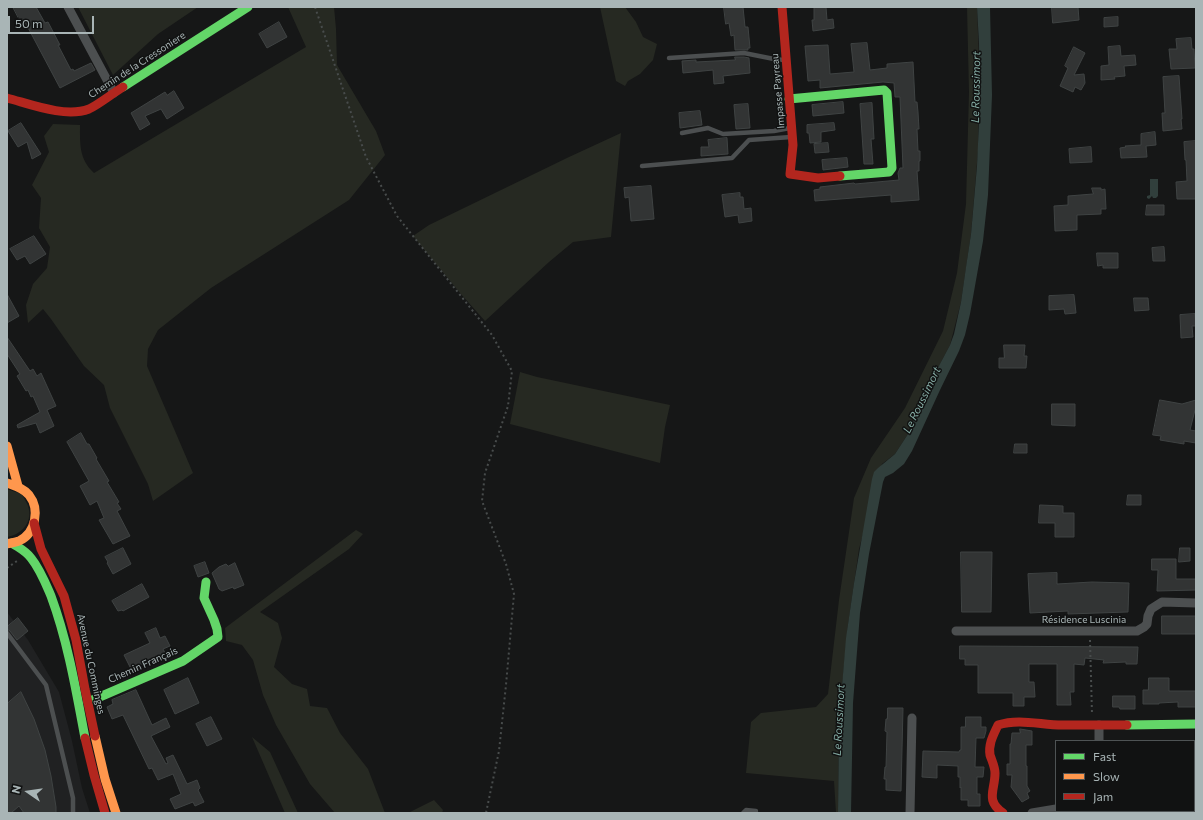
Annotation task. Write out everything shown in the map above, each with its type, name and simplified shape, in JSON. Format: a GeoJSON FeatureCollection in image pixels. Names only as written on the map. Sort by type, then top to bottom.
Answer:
{"type":"FeatureCollection","features":[{"type":"Feature","properties":{"kind":"street"},"geometry":{"type":"LineString","coordinates":[[68,7],[114,93]]}},
{"type":"Feature","properties":{"kind":"street","name":"Chemin de la Cressoniere"},"geometry":{"type":"LineString","coordinates":[[7,98],[60,112],[76,112],[89,109],[248,7]]}},
{"type":"Feature","properties":{"kind":"street","name":"Impasse Payreau"},"geometry":{"type":"LineString","coordinates":[[782,7],[792,132],[794,145],[790,174],[818,178],[889,172],[892,168],[886,93],[884,90],[790,99]]}},
{"type":"Feature","properties":{"kind":"street"},"geometry":{"type":"LineString","coordinates":[[7,446],[18,486]]}},
{"type":"Feature","properties":{"kind":"street"},"geometry":{"type":"LineString","coordinates":[[7,483],[18,486]]}},
{"type":"Feature","properties":{"kind":"street","name":"Avenue du Comminges"},"geometry":{"type":"LineString","coordinates":[[18,486],[28,493],[34,503],[36,515],[34,523],[41,549],[64,596],[76,640],[105,779],[116,813]]}},
{"type":"Feature","properties":{"kind":"street"},"geometry":{"type":"LineString","coordinates":[[9,543],[21,540],[30,532],[34,523]]}},
{"type":"Feature","properties":{"kind":"street","name":"Avenue du Comminges"},"geometry":{"type":"LineString","coordinates":[[9,543],[21,548],[33,559],[42,575],[56,608],[95,778],[105,813]]}},
{"type":"Feature","properties":{"kind":"street","name":"Chemin Français"},"geometry":{"type":"LineString","coordinates":[[88,702],[182,661],[218,637],[214,620],[204,598],[206,582]]}},
{"type":"Feature","properties":{"kind":"street","name":"Résidence Luscinia"},"geometry":{"type":"LineString","coordinates":[[956,631],[1137,631],[1147,624],[1151,609],[1162,602],[1196,603]]}},
{"type":"Feature","properties":{"kind":"street"},"geometry":{"type":"LineString","coordinates":[[910,813],[912,718]]}},
{"type":"Feature","properties":{"kind":"street"},"geometry":{"type":"LineString","coordinates":[[996,812],[992,802],[995,772],[989,750],[991,740],[998,725],[1015,721],[1061,725],[1196,724]]}},
{"type":"Feature","properties":{"kind":"street"},"geometry":{"type":"LineString","coordinates":[[1095,725],[1099,740]]}},
{"type":"Feature","properties":{"kind":"street"},"geometry":{"type":"LineString","coordinates":[[1032,813],[1055,809]]}},
{"type":"Feature","properties":{"kind":"lane"},"geometry":{"type":"LineString","coordinates":[[669,58],[744,53],[786,60]]}},
{"type":"Feature","properties":{"kind":"lane"},"geometry":{"type":"LineString","coordinates":[[682,133],[708,128],[723,134],[774,131],[792,132]]}},
{"type":"Feature","properties":{"kind":"lane"},"geometry":{"type":"LineString","coordinates":[[642,166],[732,158],[749,140],[792,132]]}},
{"type":"Feature","properties":{"kind":"lane"},"geometry":{"type":"LineString","coordinates":[[7,633],[46,685],[73,798],[73,813]]}},
{"type":"Feature","properties":{"kind":"lane"},"geometry":{"type":"LineString","coordinates":[[743,813],[746,810],[756,811]]}},
{"type":"Feature","properties":{"kind":"path"},"geometry":{"type":"LineString","coordinates":[[315,7],[366,157],[397,216],[492,335],[512,371],[508,406],[485,473],[482,501],[506,564],[514,594],[499,752],[486,813]]}},
{"type":"Feature","properties":{"kind":"path"},"geometry":{"type":"LineString","coordinates":[[7,568],[16,561]]}},
{"type":"Feature","properties":{"kind":"path"},"geometry":{"type":"LineString","coordinates":[[1090,631],[1095,725]]}},
{"type":"Feature","properties":{"kind":"shaded area"},"geometry":{"type":"Polygon","coordinates":[[[78,7],[198,7],[158,34],[113,75],[78,7]]]}},
{"type":"Feature","properties":{"kind":"shaded area"},"geometry":{"type":"Polygon","coordinates":[[[288,7],[334,7],[337,65],[376,131],[385,155],[349,200],[211,288],[158,330],[148,349],[147,366],[193,473],[153,501],[148,484],[110,408],[104,385],[84,366],[43,309],[28,323],[26,305],[33,284],[47,268],[50,247],[39,228],[41,198],[32,185],[49,152],[44,136],[53,124],[80,125],[81,151],[85,162],[94,173],[306,47],[288,7]]]}},
{"type":"Feature","properties":{"kind":"shaded area"},"geometry":{"type":"Polygon","coordinates":[[[600,7],[625,7],[636,22],[643,37],[657,44],[653,60],[640,74],[628,81],[625,86],[616,81],[600,7]]]}},
{"type":"Feature","properties":{"kind":"shaded area"},"geometry":{"type":"Polygon","coordinates":[[[967,7],[977,7],[979,61],[978,151],[971,234],[961,302],[950,345],[928,387],[908,434],[895,454],[882,464],[859,549],[848,625],[839,722],[838,813],[836,813],[834,781],[746,773],[751,722],[761,713],[816,707],[828,694],[839,600],[854,498],[871,458],[905,408],[943,331],[957,273],[966,204],[969,92],[967,7]]]}},
{"type":"Feature","properties":{"kind":"shaded area"},"geometry":{"type":"Polygon","coordinates":[[[621,133],[611,237],[573,242],[485,321],[413,236],[429,225],[621,133]]]}},
{"type":"Feature","properties":{"kind":"shaded area"},"geometry":{"type":"Polygon","coordinates":[[[520,372],[537,377],[670,405],[660,463],[510,424],[520,372]]]}},
{"type":"Feature","properties":{"kind":"shaded area"},"geometry":{"type":"Polygon","coordinates":[[[7,489],[22,495],[28,506],[29,518],[24,528],[7,537],[7,489]]]}},
{"type":"Feature","properties":{"kind":"shaded area"},"geometry":{"type":"Polygon","coordinates":[[[356,530],[363,534],[349,549],[260,612],[278,623],[282,638],[274,667],[292,684],[307,689],[310,706],[327,708],[340,733],[368,769],[385,813],[335,813],[310,784],[276,725],[263,695],[253,660],[242,645],[226,641],[225,628],[356,530]]]}},
{"type":"Feature","properties":{"kind":"shaded area"},"geometry":{"type":"Polygon","coordinates":[[[7,612],[28,640],[59,692],[72,741],[82,788],[90,813],[7,813],[7,612]]]}},
{"type":"Feature","properties":{"kind":"shaded area"},"geometry":{"type":"Polygon","coordinates":[[[252,737],[270,752],[298,813],[285,813],[252,737]]]}},
{"type":"Feature","properties":{"kind":"shaded area"},"geometry":{"type":"Polygon","coordinates":[[[434,800],[443,810],[442,813],[408,813],[434,800]]]}},
{"type":"Feature","properties":{"kind":"water","name":"Le Roussimort"},"geometry":{"type":"Polygon","coordinates":[[[977,7],[990,7],[992,95],[988,195],[983,241],[970,314],[959,351],[912,451],[904,464],[893,473],[885,477],[883,482],[869,554],[860,613],[853,703],[851,813],[838,813],[839,722],[846,638],[872,479],[874,472],[895,454],[908,434],[924,394],[950,345],[961,302],[971,234],[977,166],[980,99],[977,7]]]}},
{"type":"Feature","properties":{"kind":"water"},"geometry":{"type":"Polygon","coordinates":[[[1150,179],[1158,179],[1158,196],[1153,198],[1152,196],[1149,199],[1147,196],[1150,195],[1150,179]]]}},
{"type":"Feature","properties":{"kind":"building"},"geometry":{"type":"Polygon","coordinates":[[[13,7],[36,7],[45,23],[48,22],[71,70],[73,69],[74,71],[91,63],[95,70],[60,88],[25,22],[22,24],[13,7]]]}},
{"type":"Feature","properties":{"kind":"building"},"geometry":{"type":"Polygon","coordinates":[[[724,7],[743,7],[745,27],[748,27],[750,48],[748,48],[748,50],[735,50],[734,35],[731,36],[729,23],[726,24],[724,7]]]}},
{"type":"Feature","properties":{"kind":"building"},"geometry":{"type":"Polygon","coordinates":[[[826,7],[827,20],[833,19],[834,28],[813,31],[812,20],[814,20],[814,8],[826,7]]]}},
{"type":"Feature","properties":{"kind":"building"},"geometry":{"type":"Polygon","coordinates":[[[1052,7],[1078,7],[1079,20],[1053,23],[1052,7]]]}},
{"type":"Feature","properties":{"kind":"building"},"geometry":{"type":"Polygon","coordinates":[[[1118,17],[1118,26],[1104,27],[1104,18],[1118,17]]]}},
{"type":"Feature","properties":{"kind":"building"},"geometry":{"type":"Polygon","coordinates":[[[279,22],[287,37],[267,48],[259,34],[279,22]]]}},
{"type":"Feature","properties":{"kind":"building"},"geometry":{"type":"Polygon","coordinates":[[[1191,38],[1192,49],[1194,49],[1195,68],[1171,69],[1169,49],[1177,49],[1176,39],[1191,38]]]}},
{"type":"Feature","properties":{"kind":"building"},"geometry":{"type":"Polygon","coordinates":[[[867,43],[870,70],[887,68],[887,64],[913,62],[915,102],[917,102],[919,129],[917,129],[918,151],[920,151],[919,171],[917,171],[919,200],[891,202],[891,195],[815,201],[814,190],[820,189],[820,187],[899,180],[898,173],[900,168],[903,168],[900,97],[895,97],[894,83],[883,82],[820,88],[820,80],[808,81],[805,46],[828,45],[830,74],[854,72],[851,44],[867,43]]]}},
{"type":"Feature","properties":{"kind":"building"},"geometry":{"type":"Polygon","coordinates":[[[1120,46],[1121,56],[1135,55],[1136,65],[1124,66],[1125,76],[1114,77],[1115,79],[1101,80],[1101,66],[1109,65],[1108,47],[1120,46]]]}},
{"type":"Feature","properties":{"kind":"building"},"geometry":{"type":"Polygon","coordinates":[[[1074,47],[1085,53],[1074,75],[1084,74],[1085,83],[1081,90],[1075,87],[1073,92],[1060,86],[1068,68],[1065,66],[1074,47]]]}},
{"type":"Feature","properties":{"kind":"building"},"geometry":{"type":"Polygon","coordinates":[[[735,57],[749,58],[750,73],[723,76],[724,83],[714,84],[713,70],[683,73],[682,61],[696,60],[696,62],[735,60],[735,57]]]}},
{"type":"Feature","properties":{"kind":"building"},"geometry":{"type":"Polygon","coordinates":[[[1179,76],[1182,129],[1163,131],[1162,113],[1165,113],[1163,77],[1179,76]]]}},
{"type":"Feature","properties":{"kind":"building"},"geometry":{"type":"Polygon","coordinates":[[[174,91],[184,108],[167,119],[161,109],[145,116],[150,124],[140,130],[131,113],[165,92],[167,95],[174,91]]]}},
{"type":"Feature","properties":{"kind":"building"},"geometry":{"type":"Polygon","coordinates":[[[843,102],[844,113],[813,116],[812,105],[843,102]]]}},
{"type":"Feature","properties":{"kind":"building"},"geometry":{"type":"Polygon","coordinates":[[[872,103],[874,139],[871,139],[873,164],[864,164],[860,104],[872,103]]]}},
{"type":"Feature","properties":{"kind":"building"},"geometry":{"type":"Polygon","coordinates":[[[748,104],[750,128],[736,129],[734,105],[748,104]]]}},
{"type":"Feature","properties":{"kind":"building"},"geometry":{"type":"Polygon","coordinates":[[[700,111],[702,125],[680,128],[679,113],[700,111]]]}},
{"type":"Feature","properties":{"kind":"building"},"geometry":{"type":"Polygon","coordinates":[[[21,123],[41,154],[32,159],[27,142],[18,147],[8,131],[21,123]]]}},
{"type":"Feature","properties":{"kind":"building"},"geometry":{"type":"Polygon","coordinates":[[[834,123],[835,130],[821,132],[821,142],[810,143],[809,133],[807,133],[807,125],[834,123]]]}},
{"type":"Feature","properties":{"kind":"building"},"geometry":{"type":"Polygon","coordinates":[[[1155,132],[1156,145],[1146,146],[1147,157],[1121,158],[1120,148],[1126,147],[1125,146],[1141,145],[1141,134],[1155,132]]]}},
{"type":"Feature","properties":{"kind":"building"},"geometry":{"type":"Polygon","coordinates":[[[727,138],[728,154],[701,156],[701,147],[709,147],[708,140],[727,138]]]}},
{"type":"Feature","properties":{"kind":"building"},"geometry":{"type":"Polygon","coordinates":[[[1196,141],[1196,199],[1177,199],[1176,182],[1187,181],[1184,142],[1196,141]]]}},
{"type":"Feature","properties":{"kind":"building"},"geometry":{"type":"Polygon","coordinates":[[[828,143],[829,152],[815,153],[814,144],[828,143]]]}},
{"type":"Feature","properties":{"kind":"building"},"geometry":{"type":"Polygon","coordinates":[[[1091,147],[1092,162],[1070,163],[1069,149],[1091,147]]]}},
{"type":"Feature","properties":{"kind":"building"},"geometry":{"type":"Polygon","coordinates":[[[847,158],[848,167],[823,170],[822,160],[847,158]]]}},
{"type":"Feature","properties":{"kind":"building"},"geometry":{"type":"Polygon","coordinates":[[[651,186],[654,219],[631,221],[629,197],[625,198],[624,188],[651,186]]]}},
{"type":"Feature","properties":{"kind":"building"},"geometry":{"type":"Polygon","coordinates":[[[1092,188],[1101,188],[1101,190],[1105,189],[1106,209],[1101,209],[1101,214],[1077,215],[1077,230],[1055,231],[1054,206],[1068,205],[1068,196],[1093,194],[1092,188]]]}},
{"type":"Feature","properties":{"kind":"building"},"geometry":{"type":"Polygon","coordinates":[[[740,193],[740,197],[743,197],[744,209],[751,208],[752,221],[739,223],[738,215],[725,217],[722,195],[740,193]]]}},
{"type":"Feature","properties":{"kind":"building"},"geometry":{"type":"Polygon","coordinates":[[[1147,205],[1164,205],[1164,215],[1146,215],[1147,205]]]}},
{"type":"Feature","properties":{"kind":"building"},"geometry":{"type":"Polygon","coordinates":[[[34,236],[46,254],[30,264],[25,256],[17,260],[10,249],[34,236]]]}},
{"type":"Feature","properties":{"kind":"building"},"geometry":{"type":"Polygon","coordinates":[[[1164,247],[1165,261],[1153,261],[1152,248],[1164,247]]]}},
{"type":"Feature","properties":{"kind":"building"},"geometry":{"type":"Polygon","coordinates":[[[1097,253],[1118,253],[1118,268],[1103,268],[1103,265],[1098,266],[1097,253]]]}},
{"type":"Feature","properties":{"kind":"building"},"geometry":{"type":"Polygon","coordinates":[[[7,294],[19,316],[7,323],[7,294]]]}},
{"type":"Feature","properties":{"kind":"building"},"geometry":{"type":"Polygon","coordinates":[[[1074,295],[1076,313],[1065,314],[1064,309],[1049,310],[1049,296],[1074,295]]]}},
{"type":"Feature","properties":{"kind":"building"},"geometry":{"type":"Polygon","coordinates":[[[1134,298],[1148,298],[1149,310],[1135,311],[1134,298]]]}},
{"type":"Feature","properties":{"kind":"building"},"geometry":{"type":"Polygon","coordinates":[[[1195,314],[1196,326],[1192,326],[1193,337],[1181,338],[1180,315],[1195,314]]]}},
{"type":"Feature","properties":{"kind":"building"},"geometry":{"type":"Polygon","coordinates":[[[7,337],[30,371],[33,369],[37,376],[41,373],[56,406],[47,410],[54,426],[40,433],[36,423],[18,428],[17,425],[40,412],[33,396],[31,397],[28,390],[26,391],[17,376],[20,374],[7,354],[7,337]]]}},
{"type":"Feature","properties":{"kind":"building"},"geometry":{"type":"Polygon","coordinates":[[[1004,345],[1025,345],[1024,356],[1027,356],[1026,368],[999,368],[999,358],[1004,358],[1004,345]]]}},
{"type":"Feature","properties":{"kind":"building"},"geometry":{"type":"Polygon","coordinates":[[[1160,400],[1182,404],[1196,400],[1196,410],[1190,430],[1196,431],[1196,443],[1184,441],[1184,444],[1160,440],[1161,436],[1153,435],[1160,400]]]}},
{"type":"Feature","properties":{"kind":"building"},"geometry":{"type":"Polygon","coordinates":[[[1052,404],[1075,404],[1075,426],[1052,425],[1052,404]]]}},
{"type":"Feature","properties":{"kind":"building"},"geometry":{"type":"Polygon","coordinates":[[[81,433],[97,458],[96,459],[109,481],[107,482],[119,502],[117,503],[121,509],[117,511],[130,536],[113,544],[99,520],[104,518],[97,501],[90,505],[80,486],[89,481],[67,442],[81,433]]]}},
{"type":"Feature","properties":{"kind":"building"},"geometry":{"type":"Polygon","coordinates":[[[1015,444],[1027,444],[1027,453],[1014,453],[1015,444]]]}},
{"type":"Feature","properties":{"kind":"building"},"geometry":{"type":"Polygon","coordinates":[[[1128,495],[1141,495],[1141,505],[1127,505],[1128,495]]]}},
{"type":"Feature","properties":{"kind":"building"},"geometry":{"type":"Polygon","coordinates":[[[1040,505],[1063,506],[1063,513],[1074,513],[1074,537],[1055,537],[1055,523],[1039,523],[1040,505]]]}},
{"type":"Feature","properties":{"kind":"building"},"geometry":{"type":"Polygon","coordinates":[[[123,548],[131,564],[113,574],[105,557],[123,548]]]}},
{"type":"Feature","properties":{"kind":"building"},"geometry":{"type":"Polygon","coordinates":[[[1180,548],[1190,548],[1190,561],[1179,562],[1180,548]]]}},
{"type":"Feature","properties":{"kind":"building"},"geometry":{"type":"Polygon","coordinates":[[[961,552],[992,552],[991,612],[962,612],[961,552]]]}},
{"type":"Feature","properties":{"kind":"building"},"geometry":{"type":"Polygon","coordinates":[[[1152,559],[1176,559],[1176,579],[1196,579],[1196,590],[1157,591],[1158,570],[1152,570],[1152,559]]]}},
{"type":"Feature","properties":{"kind":"building"},"geometry":{"type":"Polygon","coordinates":[[[205,562],[209,573],[198,577],[194,566],[205,562]]]}},
{"type":"Feature","properties":{"kind":"building"},"geometry":{"type":"Polygon","coordinates":[[[235,563],[244,585],[234,589],[233,587],[222,591],[219,589],[212,573],[219,567],[226,564],[228,566],[235,563]]]}},
{"type":"Feature","properties":{"kind":"building"},"geometry":{"type":"Polygon","coordinates":[[[1057,573],[1057,584],[1092,582],[1129,583],[1128,612],[1068,614],[1068,611],[1030,613],[1028,574],[1057,573]]]}},
{"type":"Feature","properties":{"kind":"building"},"geometry":{"type":"Polygon","coordinates":[[[142,584],[149,597],[123,611],[118,611],[112,601],[142,584]]]}},
{"type":"Feature","properties":{"kind":"building"},"geometry":{"type":"Polygon","coordinates":[[[1162,616],[1196,616],[1196,634],[1162,634],[1162,616]]]}},
{"type":"Feature","properties":{"kind":"building"},"geometry":{"type":"Polygon","coordinates":[[[18,618],[28,631],[17,640],[7,629],[7,627],[18,618]]]}},
{"type":"Feature","properties":{"kind":"building"},"geometry":{"type":"Polygon","coordinates":[[[156,628],[160,638],[165,636],[170,646],[163,649],[165,653],[131,669],[124,655],[150,643],[145,633],[156,628]]]}},
{"type":"Feature","properties":{"kind":"building"},"geometry":{"type":"Polygon","coordinates":[[[960,646],[1138,647],[1137,664],[1126,664],[1126,662],[1103,663],[1104,660],[1085,658],[1084,665],[1074,664],[1074,692],[1070,692],[1071,705],[1057,705],[1057,664],[1029,664],[1029,682],[1034,682],[1035,697],[1024,697],[1024,706],[1013,706],[1013,693],[978,693],[978,665],[965,665],[965,659],[960,659],[960,646]]]}},
{"type":"Feature","properties":{"kind":"building"},"geometry":{"type":"Polygon","coordinates":[[[188,678],[199,703],[175,714],[164,690],[188,678]]]}},
{"type":"Feature","properties":{"kind":"building"},"geometry":{"type":"Polygon","coordinates":[[[1149,678],[1169,678],[1169,691],[1196,691],[1196,707],[1178,707],[1178,702],[1143,704],[1143,690],[1148,690],[1149,678]]]}},
{"type":"Feature","properties":{"kind":"building"},"geometry":{"type":"Polygon","coordinates":[[[136,690],[152,725],[166,718],[170,727],[151,736],[166,764],[168,763],[166,758],[173,755],[187,784],[197,780],[200,788],[198,790],[204,802],[195,806],[193,802],[175,809],[170,799],[181,794],[173,774],[158,780],[152,768],[149,769],[123,715],[112,719],[107,707],[113,704],[112,700],[136,690]]]}},
{"type":"Feature","properties":{"kind":"building"},"geometry":{"type":"Polygon","coordinates":[[[21,692],[34,719],[45,750],[51,776],[56,813],[24,813],[19,806],[11,813],[7,813],[7,704],[21,692]]]}},
{"type":"Feature","properties":{"kind":"building"},"geometry":{"type":"Polygon","coordinates":[[[1113,696],[1135,696],[1135,709],[1120,709],[1119,707],[1113,707],[1113,696]]]}},
{"type":"Feature","properties":{"kind":"building"},"geometry":{"type":"Polygon","coordinates":[[[888,708],[903,708],[901,791],[886,790],[886,779],[884,779],[886,767],[887,732],[885,731],[888,708]]]}},
{"type":"Feature","properties":{"kind":"building"},"geometry":{"type":"Polygon","coordinates":[[[211,717],[222,739],[207,746],[196,724],[211,717]]]}},
{"type":"Feature","properties":{"kind":"building"},"geometry":{"type":"Polygon","coordinates":[[[966,717],[981,717],[981,727],[986,727],[984,738],[976,738],[975,767],[984,767],[983,777],[977,777],[977,794],[980,794],[980,806],[968,806],[968,800],[961,800],[958,766],[937,765],[937,778],[922,777],[923,751],[959,752],[961,750],[961,727],[965,727],[966,717]]]}},
{"type":"Feature","properties":{"kind":"building"},"geometry":{"type":"Polygon","coordinates":[[[1020,729],[1032,731],[1032,745],[1026,745],[1027,786],[1030,791],[1027,793],[1029,798],[1022,802],[1011,787],[1012,775],[1007,775],[1007,764],[1010,764],[1010,744],[1012,733],[1020,733],[1020,729]]]}},
{"type":"Feature","properties":{"kind":"traffic: fast"},"geometry":{"type":"LineString","coordinates":[[123,87],[248,7]]}},
{"type":"Feature","properties":{"kind":"traffic: fast"},"geometry":{"type":"LineString","coordinates":[[789,99],[884,90],[887,93],[892,168],[889,172],[840,176]]}},
{"type":"Feature","properties":{"kind":"traffic: fast"},"geometry":{"type":"LineString","coordinates":[[12,543],[27,553],[34,562],[51,596],[67,648],[85,738]]}},
{"type":"Feature","properties":{"kind":"traffic: fast"},"geometry":{"type":"LineString","coordinates":[[88,702],[183,661],[218,637],[214,620],[204,598],[206,582]]}},
{"type":"Feature","properties":{"kind":"traffic: fast"},"geometry":{"type":"LineString","coordinates":[[1127,725],[1196,724]]}},
{"type":"Feature","properties":{"kind":"traffic: slow"},"geometry":{"type":"LineString","coordinates":[[7,446],[18,486]]}},
{"type":"Feature","properties":{"kind":"traffic: slow"},"geometry":{"type":"LineString","coordinates":[[7,483],[22,489],[29,495],[35,514],[33,527],[25,537],[19,541],[7,544]]}},
{"type":"Feature","properties":{"kind":"traffic: slow"},"geometry":{"type":"LineString","coordinates":[[95,736],[105,779],[116,813]]}},
{"type":"Feature","properties":{"kind":"traffic: jam"},"geometry":{"type":"LineString","coordinates":[[782,7],[793,145],[790,174],[818,178],[840,176]]}},
{"type":"Feature","properties":{"kind":"traffic: jam"},"geometry":{"type":"LineString","coordinates":[[7,98],[59,111],[80,111],[93,107],[123,87]]}},
{"type":"Feature","properties":{"kind":"traffic: jam"},"geometry":{"type":"LineString","coordinates":[[34,523],[41,549],[64,596],[76,640],[95,736]]}},
{"type":"Feature","properties":{"kind":"traffic: jam"},"geometry":{"type":"LineString","coordinates":[[1003,813],[994,804],[992,795],[995,771],[990,755],[990,747],[998,725],[1014,722],[1054,725],[1127,725]]}},
{"type":"Feature","properties":{"kind":"traffic: jam"},"geometry":{"type":"LineString","coordinates":[[85,738],[105,813]]}}]}
